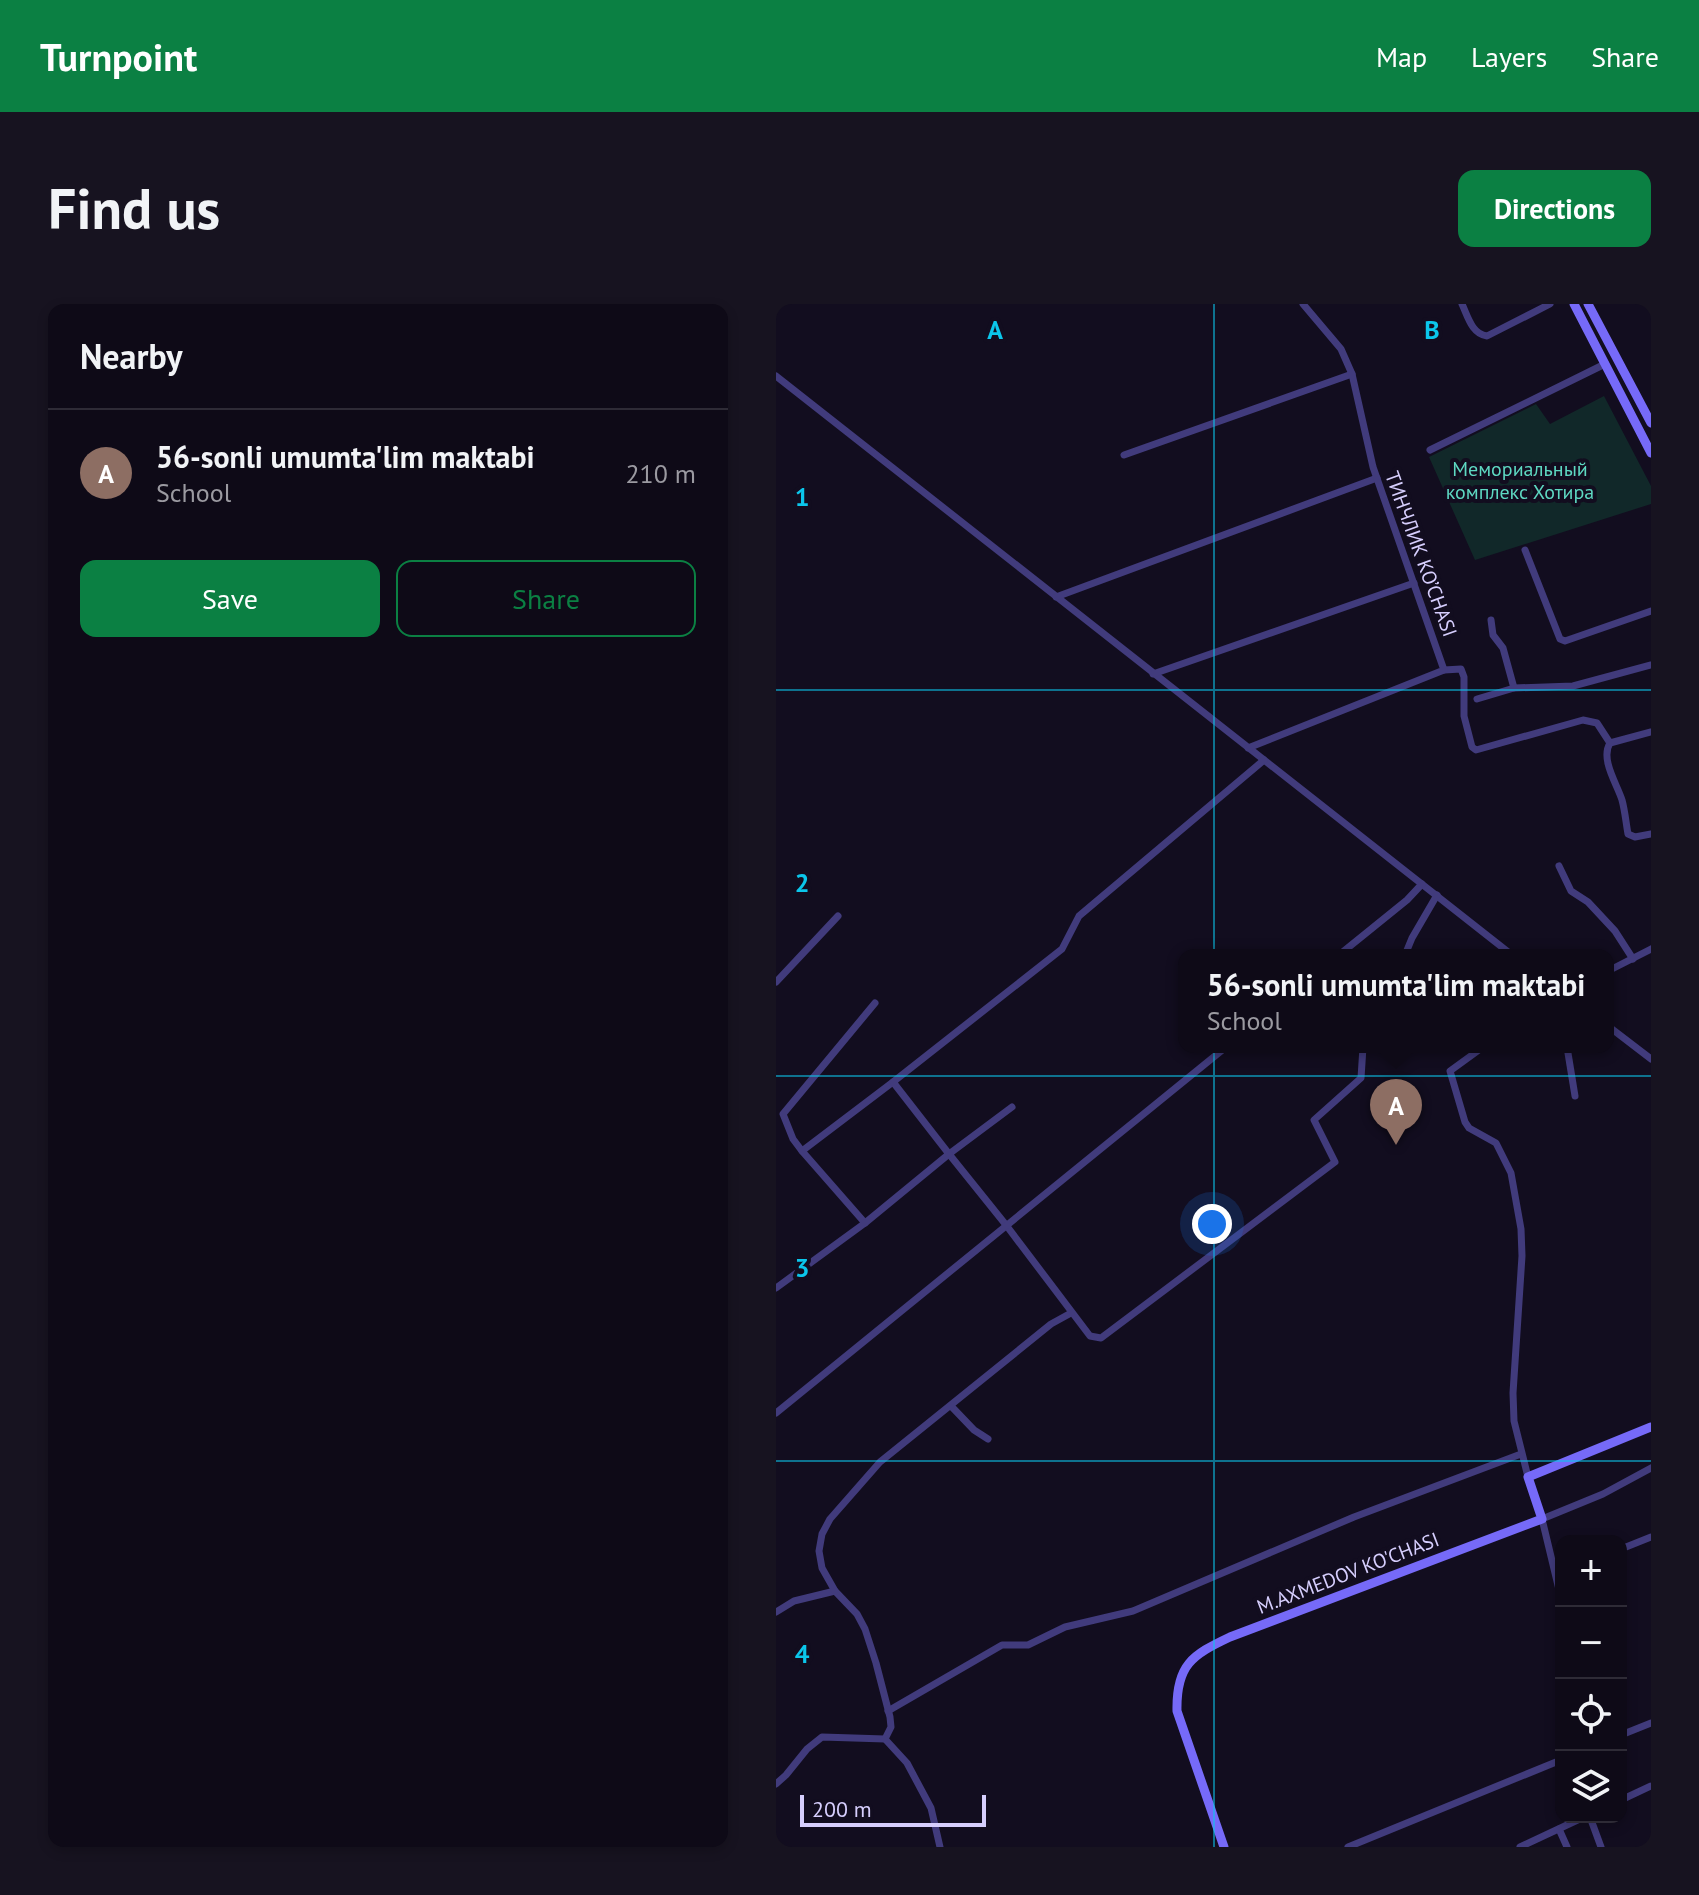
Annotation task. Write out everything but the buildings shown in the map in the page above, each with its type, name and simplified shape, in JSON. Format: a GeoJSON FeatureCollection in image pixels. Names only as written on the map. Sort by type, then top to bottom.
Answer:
{"type":"FeatureCollection","features":[{"type":"Feature","properties":{"kind":"main road"},"geometry":{"type":"LineString","coordinates":[[1574,304],[1651,453]]}},
{"type":"Feature","properties":{"kind":"main road"},"geometry":{"type":"LineString","coordinates":[[1588,304],[1651,423]]}},
{"type":"Feature","properties":{"kind":"main road"},"geometry":{"type":"LineString","coordinates":[[1541,1517],[1528,1477],[1651,1427]]}},
{"type":"Feature","properties":{"kind":"main road","name":"M.AXMEDOV KO'CHASI"},"geometry":{"type":"LineString","coordinates":[[1224,1847],[1177,1711],[1176,1691],[1183,1667],[1201,1651],[1230,1637],[1541,1517]]}},
{"type":"Feature","properties":{"kind":"street","name":"ТИНЧЛИК KO’CHASI"},"geometry":{"type":"LineString","coordinates":[[1303,304],[1341,349],[1352,374],[1377,478],[1444,670]]}},
{"type":"Feature","properties":{"kind":"street"},"geometry":{"type":"LineString","coordinates":[[1462,304],[1474,330],[1479,335],[1487,336],[1550,304]]}},
{"type":"Feature","properties":{"kind":"street"},"geometry":{"type":"LineString","coordinates":[[1430,450],[1605,364]]}},
{"type":"Feature","properties":{"kind":"street"},"geometry":{"type":"LineString","coordinates":[[1124,455],[1352,374]]}},
{"type":"Feature","properties":{"kind":"street"},"geometry":{"type":"LineString","coordinates":[[776,376],[1504,949]]}},
{"type":"Feature","properties":{"kind":"street"},"geometry":{"type":"LineString","coordinates":[[1056,597],[1377,478]]}},
{"type":"Feature","properties":{"kind":"street"},"geometry":{"type":"LineString","coordinates":[[1525,550],[1560,639],[1565,641],[1651,611]]}},
{"type":"Feature","properties":{"kind":"street"},"geometry":{"type":"LineString","coordinates":[[1153,674],[1414,583]]}},
{"type":"Feature","properties":{"kind":"street"},"geometry":{"type":"LineString","coordinates":[[1491,620],[1493,635],[1503,648],[1514,688]]}},
{"type":"Feature","properties":{"kind":"street"},"geometry":{"type":"LineString","coordinates":[[1477,699],[1514,688],[1573,686],[1651,665]]}},
{"type":"Feature","properties":{"kind":"street"},"geometry":{"type":"LineString","coordinates":[[1248,748],[1444,670],[1461,669],[1464,677],[1464,716],[1472,747],[1476,750],[1583,720],[1597,723],[1610,743]]}},
{"type":"Feature","properties":{"kind":"street"},"geometry":{"type":"LineString","coordinates":[[1651,732],[1610,743],[1607,749],[1628,834],[1635,837],[1651,834]]}},
{"type":"Feature","properties":{"kind":"street"},"geometry":{"type":"LineString","coordinates":[[802,1151],[1062,949],[1079,916],[1264,760]]}},
{"type":"Feature","properties":{"kind":"street"},"geometry":{"type":"LineString","coordinates":[[1559,866],[1571,891],[1588,902],[1615,931],[1633,959]]}},
{"type":"Feature","properties":{"kind":"street"},"geometry":{"type":"LineString","coordinates":[[1346,949],[1422,884]]}},
{"type":"Feature","properties":{"kind":"street"},"geometry":{"type":"LineString","coordinates":[[1407,949],[1437,895]]}},
{"type":"Feature","properties":{"kind":"street"},"geometry":{"type":"LineString","coordinates":[[776,982],[838,916]]}},
{"type":"Feature","properties":{"kind":"street"},"geometry":{"type":"LineString","coordinates":[[1614,968],[1651,949]]}},
{"type":"Feature","properties":{"kind":"street"},"geometry":{"type":"LineString","coordinates":[[783,1114],[875,1003]]}},
{"type":"Feature","properties":{"kind":"street"},"geometry":{"type":"LineString","coordinates":[[1614,1031],[1651,1059]]}},
{"type":"Feature","properties":{"kind":"street"},"geometry":{"type":"LineString","coordinates":[[776,1413],[1219,1053]]}},
{"type":"Feature","properties":{"kind":"street"},"geometry":{"type":"LineString","coordinates":[[893,1082],[1071,1313],[1090,1336],[1101,1338],[1335,1162],[1314,1120],[1361,1078],[1363,1053]]}},
{"type":"Feature","properties":{"kind":"street"},"geometry":{"type":"LineString","coordinates":[[1474,1053],[1453,1067],[1450,1076],[1465,1122],[1469,1128],[1496,1143],[1511,1173],[1521,1229],[1522,1256],[1514,1421],[1528,1477]]}},
{"type":"Feature","properties":{"kind":"street"},"geometry":{"type":"LineString","coordinates":[[1568,1053],[1575,1096]]}},
{"type":"Feature","properties":{"kind":"street"},"geometry":{"type":"LineString","coordinates":[[776,1107],[783,1114],[793,1139],[802,1151],[865,1223]]}},
{"type":"Feature","properties":{"kind":"street"},"geometry":{"type":"LineString","coordinates":[[776,1288],[865,1223],[1012,1107]]}},
{"type":"Feature","properties":{"kind":"street"},"geometry":{"type":"LineString","coordinates":[[885,1739],[891,1727],[865,1629],[857,1614],[835,1591],[822,1568],[819,1551],[822,1534],[830,1519],[880,1462],[952,1407],[1051,1324],[1071,1313]]}},
{"type":"Feature","properties":{"kind":"street"},"geometry":{"type":"LineString","coordinates":[[952,1407],[974,1430],[988,1439]]}},
{"type":"Feature","properties":{"kind":"street"},"geometry":{"type":"LineString","coordinates":[[888,1711],[1002,1645],[1028,1645],[1065,1627],[1133,1611],[1354,1517],[1521,1454]]}},
{"type":"Feature","properties":{"kind":"street"},"geometry":{"type":"LineString","coordinates":[[1555,1564],[1541,1517],[1603,1494],[1651,1468]]}},
{"type":"Feature","properties":{"kind":"street"},"geometry":{"type":"LineString","coordinates":[[1627,1547],[1651,1537]]}},
{"type":"Feature","properties":{"kind":"street"},"geometry":{"type":"LineString","coordinates":[[776,1612],[794,1601],[835,1591]]}},
{"type":"Feature","properties":{"kind":"street"},"geometry":{"type":"LineString","coordinates":[[1627,1733],[1651,1723]]}},
{"type":"Feature","properties":{"kind":"street"},"geometry":{"type":"LineString","coordinates":[[776,1784],[822,1737],[885,1739],[907,1763],[931,1808],[940,1847]]}},
{"type":"Feature","properties":{"kind":"street"},"geometry":{"type":"LineString","coordinates":[[1348,1847],[1555,1762]]}},
{"type":"Feature","properties":{"kind":"street"},"geometry":{"type":"LineString","coordinates":[[1627,1797],[1651,1786]]}},
{"type":"Feature","properties":{"kind":"street"},"geometry":{"type":"LineString","coordinates":[[1520,1847],[1572,1823]]}},
{"type":"Feature","properties":{"kind":"street"},"geometry":{"type":"LineString","coordinates":[[1592,1823],[1601,1847]]}},
{"type":"Feature","properties":{"kind":"street"},"geometry":{"type":"LineString","coordinates":[[1559,1829],[1567,1847]]}},
{"type":"Feature","properties":{"kind":"green space","name":"Мемориальный комплекс Хотира"},"geometry":{"type":"Polygon","coordinates":[[[1604,396],[1651,486],[1651,504],[1475,560],[1429,457],[1536,404],[1550,424],[1604,396]]]}},
{"type":"Feature","properties":{"kind":"place","name":"56-sonli umumta'lim maktabi"},"geometry":{"type":"Point","coordinates":[1396,1145]}}]}
